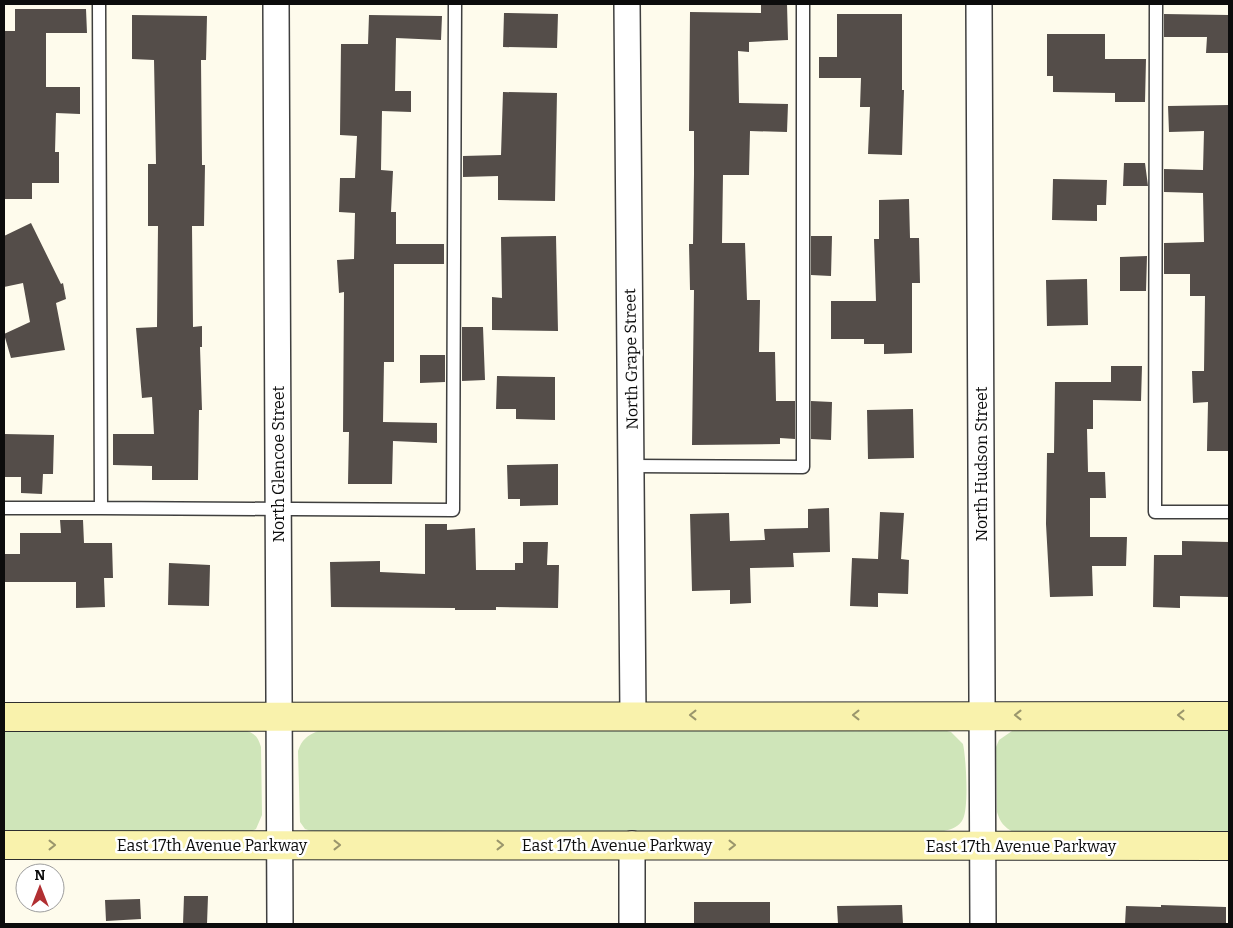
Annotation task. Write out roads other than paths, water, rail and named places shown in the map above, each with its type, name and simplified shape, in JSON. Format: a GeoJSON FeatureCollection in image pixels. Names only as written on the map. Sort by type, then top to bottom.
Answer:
{"type":"FeatureCollection","features":[{"type":"Feature","properties":{"kind":"main road"},"geometry":{"type":"LineString","coordinates":[[4,717],[1229,716]]}},
{"type":"Feature","properties":{"kind":"main road","name":"East 17th Avenue Parkway"},"geometry":{"type":"LineString","coordinates":[[4,845],[632,844],[1229,846]]}},
{"type":"Feature","properties":{"kind":"street","name":"North Glencoe Street"},"geometry":{"type":"LineString","coordinates":[[276,4],[280,924]]}},
{"type":"Feature","properties":{"kind":"street","name":"North Grape Street"},"geometry":{"type":"LineString","coordinates":[[627,4],[633,715]]}},
{"type":"Feature","properties":{"kind":"street","name":"North Hudson Street"},"geometry":{"type":"LineString","coordinates":[[979,4],[983,924]]}},
{"type":"Feature","properties":{"kind":"street"},"geometry":{"type":"LineString","coordinates":[[632,844],[632,924]]}},
{"type":"Feature","properties":{"kind":"lane"},"geometry":{"type":"LineString","coordinates":[[99,4],[101,508]]}},
{"type":"Feature","properties":{"kind":"lane"},"geometry":{"type":"LineString","coordinates":[[4,508],[453,510],[454,4]]}},
{"type":"Feature","properties":{"kind":"lane"},"geometry":{"type":"LineString","coordinates":[[632,466],[803,467],[803,4]]}},
{"type":"Feature","properties":{"kind":"lane"},"geometry":{"type":"LineString","coordinates":[[1156,4],[1155,512],[1229,512]]}}]}
